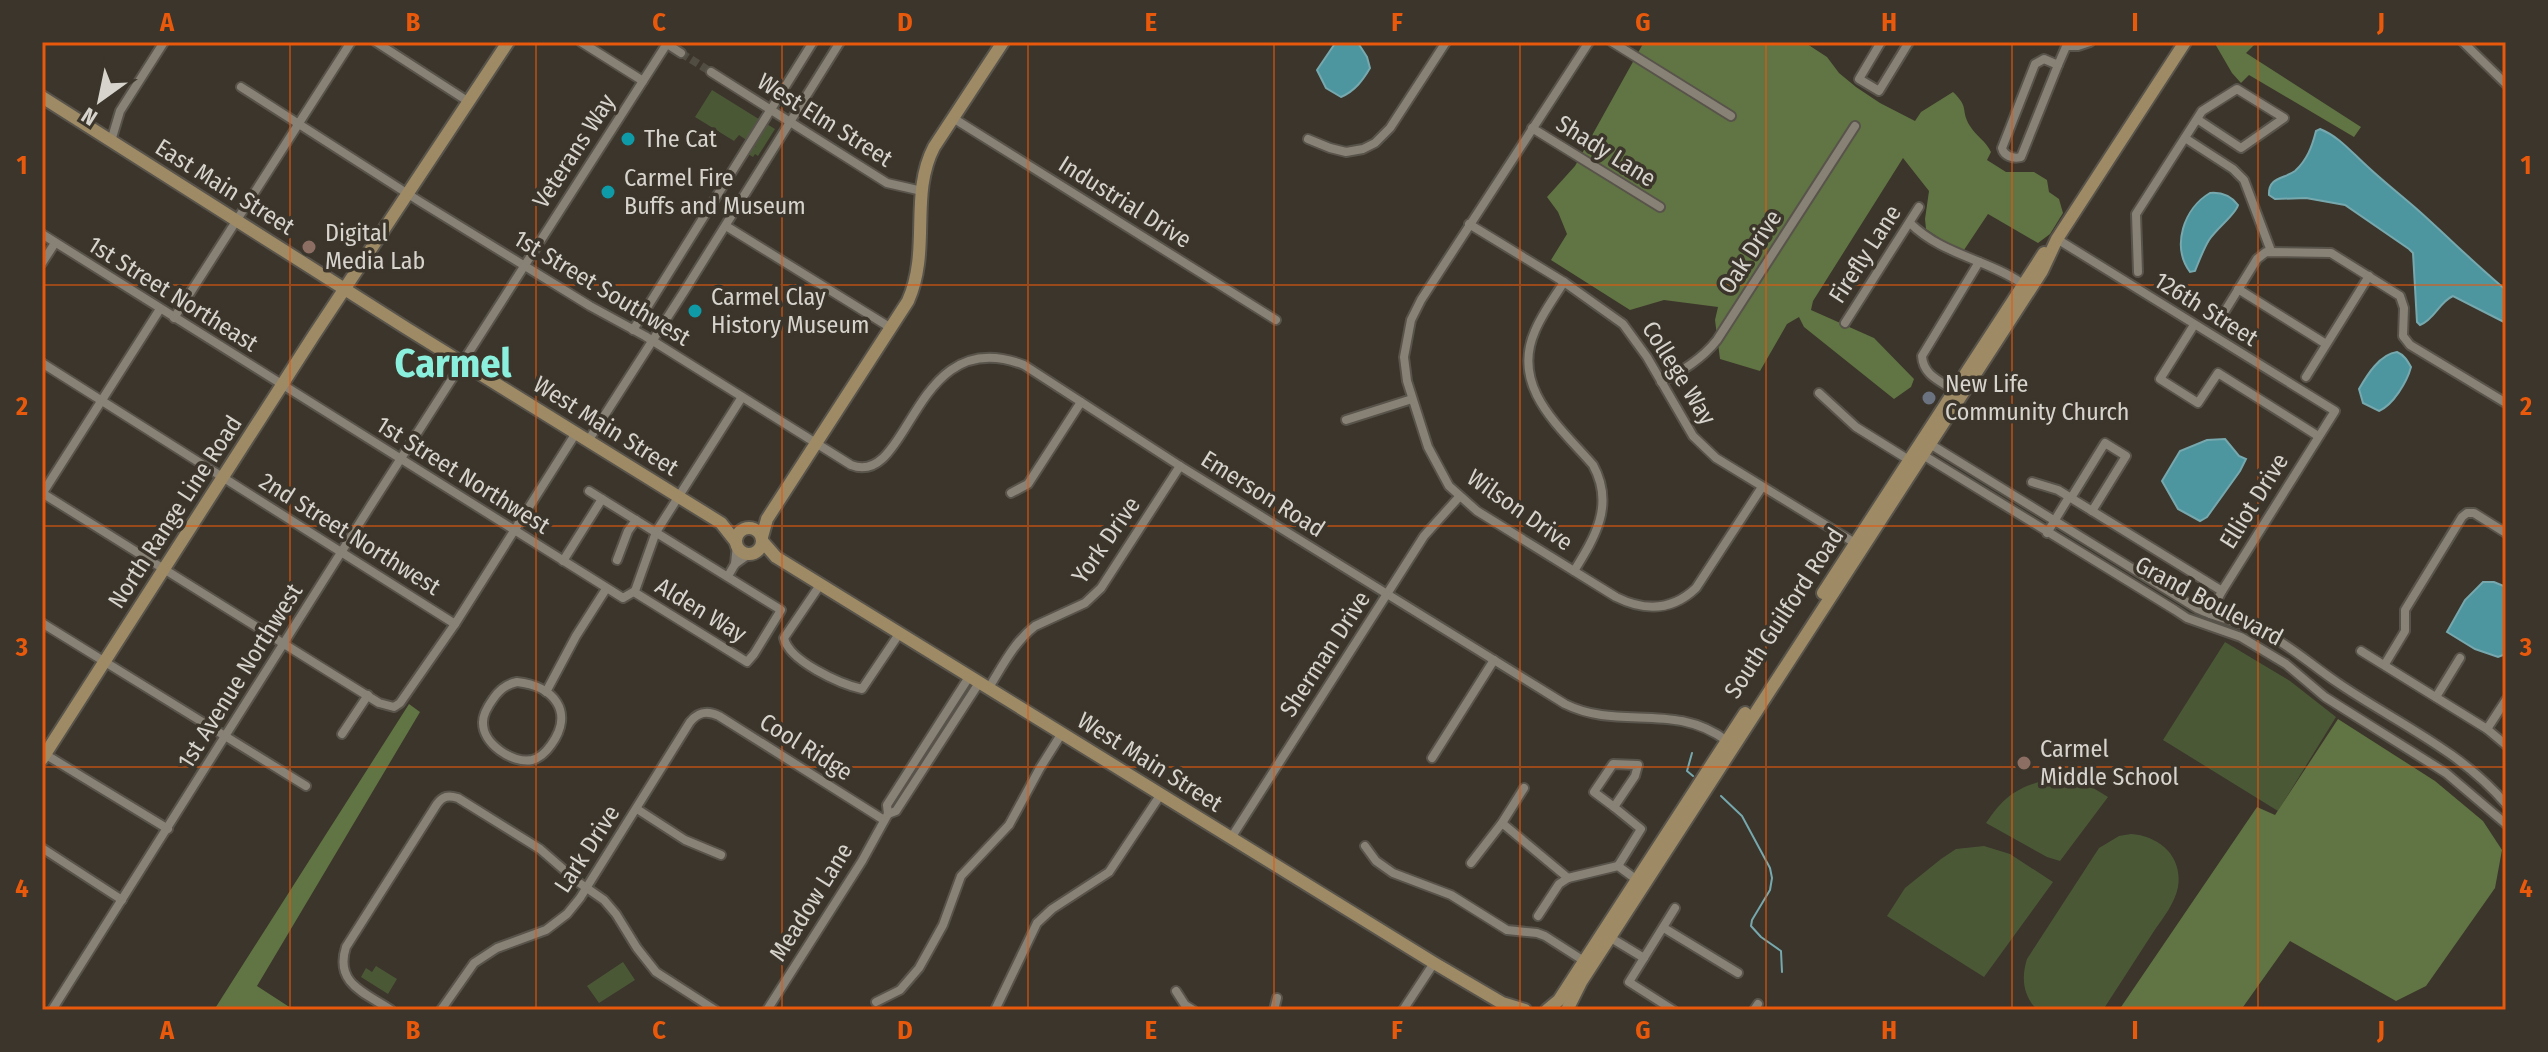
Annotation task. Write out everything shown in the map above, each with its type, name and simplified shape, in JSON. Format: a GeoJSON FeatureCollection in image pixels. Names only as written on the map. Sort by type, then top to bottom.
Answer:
{"type":"FeatureCollection","features":[{"type":"Feature","properties":{"kind":"main road","name":"North Range Line Road"},"geometry":{"type":"LineString","coordinates":[[43,755],[456,117],[508,42]]}},
{"type":"Feature","properties":{"kind":"main road"},"geometry":{"type":"LineString","coordinates":[[767,519],[739,533],[737,543],[740,551],[750,554],[759,550],[767,519],[908,301],[919,272],[923,173],[930,155],[1003,42]]}},
{"type":"Feature","properties":{"kind":"main road","name":"South Guilford Road"},"geometry":{"type":"LineString","coordinates":[[1567,1010],[1578,986],[2042,271],[2057,239],[2185,42]]}},
{"type":"Feature","properties":{"kind":"main road","name":"East Main Street"},"geometry":{"type":"LineString","coordinates":[[42,97],[344,289]]}},
{"type":"Feature","properties":{"kind":"main road","name":"South Guilford Road"},"geometry":{"type":"LineString","coordinates":[[1547,1010],[1559,1000],[2023,284],[2057,239]]}},
{"type":"Feature","properties":{"kind":"main road","name":"West Main Street"},"geometry":{"type":"LineString","coordinates":[[344,289],[722,524],[737,543]]}},
{"type":"Feature","properties":{"kind":"main road","name":"West Main Street"},"geometry":{"type":"LineString","coordinates":[[722,524],[746,528]]}},
{"type":"Feature","properties":{"kind":"main road"},"geometry":{"type":"LineString","coordinates":[[746,528],[757,530],[762,539]]}},
{"type":"Feature","properties":{"kind":"main road","name":"West Main Street"},"geometry":{"type":"LineString","coordinates":[[762,539],[776,557],[899,634],[1505,1007],[1525,1010]]}},
{"type":"Feature","properties":{"kind":"main road","name":"West Main Street"},"geometry":{"type":"LineString","coordinates":[[750,554],[776,557]]}},
{"type":"Feature","properties":{"kind":"street"},"geometry":{"type":"LineString","coordinates":[[111,141],[120,111],[164,42]]}},
{"type":"Feature","properties":{"kind":"street"},"geometry":{"type":"LineString","coordinates":[[174,318],[351,42]]}},
{"type":"Feature","properties":{"kind":"street"},"geometry":{"type":"LineString","coordinates":[[376,42],[469,102]]}},
{"type":"Feature","properties":{"kind":"street"},"geometry":{"type":"LineString","coordinates":[[581,42],[643,81]]}},
{"type":"Feature","properties":{"kind":"street"},"geometry":{"type":"LineString","coordinates":[[633,330],[813,42]]}},
{"type":"Feature","properties":{"kind":"street"},"geometry":{"type":"LineString","coordinates":[[588,441],[840,42]]}},
{"type":"Feature","properties":{"kind":"street","name":"Wilson Drive"},"geometry":{"type":"LineString","coordinates":[[1589,42],[1469,224],[1411,320],[1404,357],[1407,381],[1432,457],[1459,497],[1486,517],[1616,597],[1638,606],[1658,607],[1681,600],[1696,588],[1762,487]]}},
{"type":"Feature","properties":{"kind":"street"},"geometry":{"type":"LineString","coordinates":[[1612,42],[1731,116]]}},
{"type":"Feature","properties":{"kind":"street"},"geometry":{"type":"LineString","coordinates":[[1881,42],[1859,79],[1879,91],[1909,42]]}},
{"type":"Feature","properties":{"kind":"street"},"geometry":{"type":"LineString","coordinates":[[2058,65],[2044,59],[2035,64],[2002,148],[2006,155],[2021,157],[2068,44],[2078,46],[2090,42]]}},
{"type":"Feature","properties":{"kind":"street"},"geometry":{"type":"LineString","coordinates":[[2463,42],[2506,84]]}},
{"type":"Feature","properties":{"kind":"street"},"geometry":{"type":"LineString","coordinates":[[666,43],[681,53]]}},
{"type":"Feature","properties":{"kind":"street","name":"Veterans Way"},"geometry":{"type":"LineString","coordinates":[[462,363],[666,43]]}},
{"type":"Feature","properties":{"kind":"street"},"geometry":{"type":"LineString","coordinates":[[1308,139],[1346,152],[1375,143],[1390,128],[1443,43]]}},
{"type":"Feature","properties":{"kind":"street","name":"West Elm Street"},"geometry":{"type":"LineString","coordinates":[[711,72],[887,183],[922,191]]}},
{"type":"Feature","properties":{"kind":"street","name":"1st Street Southwest"},"geometry":{"type":"LineString","coordinates":[[241,87],[407,193],[816,443]]}},
{"type":"Feature","properties":{"kind":"street"},"geometry":{"type":"LineString","coordinates":[[2138,272],[2135,216],[2202,111],[2237,89],[2284,118],[2241,148],[2197,119]]}},
{"type":"Feature","properties":{"kind":"street","name":"Industrial Drive"},"geometry":{"type":"LineString","coordinates":[[953,118],[1276,320]]}},
{"type":"Feature","properties":{"kind":"street","name":"Oak Drive"},"geometry":{"type":"LineString","coordinates":[[1661,382],[1702,357],[1717,340],[1855,126]]}},
{"type":"Feature","properties":{"kind":"street","name":"Shady Lane"},"geometry":{"type":"LineString","coordinates":[[1532,128],[1660,207]]}},
{"type":"Feature","properties":{"kind":"street"},"geometry":{"type":"LineString","coordinates":[[2185,138],[2240,174],[2271,251]]}},
{"type":"Feature","properties":{"kind":"street"},"geometry":{"type":"LineString","coordinates":[[2222,161],[2233,143]]}},
{"type":"Feature","properties":{"kind":"street","name":"Firefly Lane"},"geometry":{"type":"LineString","coordinates":[[1845,323],[1919,207]]}},
{"type":"Feature","properties":{"kind":"street"},"geometry":{"type":"LineString","coordinates":[[1910,223],[1936,244],[1996,267],[2023,284]]}},
{"type":"Feature","properties":{"kind":"street","name":"College Way"},"geometry":{"type":"LineString","coordinates":[[1469,224],[1564,282],[1623,324],[1703,447],[1855,543]]}},
{"type":"Feature","properties":{"kind":"street"},"geometry":{"type":"LineString","coordinates":[[726,226],[891,328]]}},
{"type":"Feature","properties":{"kind":"street","name":"1st Street Northeast"},"geometry":{"type":"LineString","coordinates":[[42,234],[282,386]]}},
{"type":"Feature","properties":{"kind":"street","name":"126th Street"},"geometry":{"type":"LineString","coordinates":[[2057,239],[2335,411]]}},
{"type":"Feature","properties":{"kind":"street"},"geometry":{"type":"LineString","coordinates":[[42,263],[55,243]]}},
{"type":"Feature","properties":{"kind":"street"},"geometry":{"type":"LineString","coordinates":[[2220,319],[2263,253],[2331,253],[2400,296],[2404,308],[2402,327],[2405,340],[2506,403]]}},
{"type":"Feature","properties":{"kind":"street"},"geometry":{"type":"LineString","coordinates":[[1954,390],[1925,370],[1922,356],[1979,262]]}},
{"type":"Feature","properties":{"kind":"street"},"geometry":{"type":"LineString","coordinates":[[2306,377],[2369,276]]}},
{"type":"Feature","properties":{"kind":"street"},"geometry":{"type":"LineString","coordinates":[[1564,282],[1534,332],[1528,362],[1537,399],[1593,465],[1602,493],[1601,522],[1574,571]]}},
{"type":"Feature","properties":{"kind":"street"},"geometry":{"type":"LineString","coordinates":[[2238,289],[2326,344]]}},
{"type":"Feature","properties":{"kind":"street"},"geometry":{"type":"LineString","coordinates":[[160,309],[42,494],[386,706],[394,707],[404,698],[455,624],[576,433]]}},
{"type":"Feature","properties":{"kind":"street"},"geometry":{"type":"LineString","coordinates":[[2194,325],[2160,379],[2198,403],[2218,373],[2318,436]]}},
{"type":"Feature","properties":{"kind":"street","name":"Emerson Road"},"geometry":{"type":"LineString","coordinates":[[816,443],[858,467],[871,467],[885,458],[935,381],[954,367],[976,358],[1007,358],[1024,365],[1180,466],[1577,710],[1600,715],[1690,721],[1727,741]]}},
{"type":"Feature","properties":{"kind":"street","name":"2nd Street Northwest"},"geometry":{"type":"LineString","coordinates":[[42,363],[455,624]]}},
{"type":"Feature","properties":{"kind":"street","name":"1st Avenue Northwest"},"geometry":{"type":"LineString","coordinates":[[52,1010],[462,363]]}},
{"type":"Feature","properties":{"kind":"street","name":"1st Street Northwest"},"geometry":{"type":"LineString","coordinates":[[282,386],[606,589],[623,598],[634,592]]}},
{"type":"Feature","properties":{"kind":"street"},"geometry":{"type":"LineString","coordinates":[[1819,393],[1856,427],[1909,460]]}},
{"type":"Feature","properties":{"kind":"street"},"geometry":{"type":"LineString","coordinates":[[634,592],[640,583],[656,532],[742,397]]}},
{"type":"Feature","properties":{"kind":"street"},"geometry":{"type":"LineString","coordinates":[[1346,420],[1412,399]]}},
{"type":"Feature","properties":{"kind":"street"},"geometry":{"type":"LineString","coordinates":[[1011,493],[1028,484],[1081,402]]}},
{"type":"Feature","properties":{"kind":"street","name":"Elliot Drive"},"geometry":{"type":"LineString","coordinates":[[2210,614],[2335,411]]}},
{"type":"Feature","properties":{"kind":"street"},"geometry":{"type":"LineString","coordinates":[[2047,533],[2105,443],[2126,456],[2092,511]]}},
{"type":"Feature","properties":{"kind":"street","name":"Grand Boulevard"},"geometry":{"type":"LineString","coordinates":[[1926,450],[2055,521],[2210,614],[2247,625],[2284,644],[2337,682],[2452,754],[2486,782],[2506,804]]}},
{"type":"Feature","properties":{"kind":"street","name":"Grand Boulevard"},"geometry":{"type":"LineString","coordinates":[[1926,450],[2047,533],[2187,618],[2241,637],[2286,664],[2325,697],[2446,773],[2506,824]]}},
{"type":"Feature","properties":{"kind":"street","name":"York Drive"},"geometry":{"type":"LineString","coordinates":[[979,683],[1028,631],[1085,603],[1101,588],[1180,466]]}},
{"type":"Feature","properties":{"kind":"street"},"geometry":{"type":"LineString","coordinates":[[2032,482],[2053,488],[2222,591]]}},
{"type":"Feature","properties":{"kind":"street"},"geometry":{"type":"LineString","coordinates":[[589,491],[728,576],[735,564],[737,543]]}},
{"type":"Feature","properties":{"kind":"street","name":"Sherman Drive"},"geometry":{"type":"LineString","coordinates":[[1231,838],[1435,521],[1459,497]]}},
{"type":"Feature","properties":{"kind":"street"},"geometry":{"type":"LineString","coordinates":[[563,561],[602,499]]}},
{"type":"Feature","properties":{"kind":"street"},"geometry":{"type":"LineString","coordinates":[[2385,664],[2405,631],[2405,610],[2462,517],[2474,513],[2506,533]]}},
{"type":"Feature","properties":{"kind":"street"},"geometry":{"type":"LineString","coordinates":[[617,560],[628,531],[636,520]]}},
{"type":"Feature","properties":{"kind":"street"},"geometry":{"type":"LineString","coordinates":[[735,564],[750,554]]}},
{"type":"Feature","properties":{"kind":"street","name":"Alden Way"},"geometry":{"type":"LineString","coordinates":[[634,592],[747,662],[781,610],[728,576]]}},
{"type":"Feature","properties":{"kind":"street"},"geometry":{"type":"LineString","coordinates":[[820,585],[784,638],[785,644],[801,659],[837,681],[862,689],[899,634]]}},
{"type":"Feature","properties":{"kind":"street"},"geometry":{"type":"LineString","coordinates":[[546,692],[606,589]]}},
{"type":"Feature","properties":{"kind":"street"},"geometry":{"type":"LineString","coordinates":[[42,623],[306,786]]}},
{"type":"Feature","properties":{"kind":"street"},"geometry":{"type":"LineString","coordinates":[[2361,651],[2487,729],[2506,745]]}},
{"type":"Feature","properties":{"kind":"street"},"geometry":{"type":"LineString","coordinates":[[2436,697],[2460,658]]}},
{"type":"Feature","properties":{"kind":"street"},"geometry":{"type":"LineString","coordinates":[[1432,758],[1494,660]]}},
{"type":"Feature","properties":{"kind":"street"},"geometry":{"type":"LineString","coordinates":[[517,682],[533,684],[546,692],[560,706],[562,724],[544,753],[528,761],[504,753],[489,741],[483,722],[496,694],[509,683],[517,682]]}},
{"type":"Feature","properties":{"kind":"street","name":"Meadow Lane"},"geometry":{"type":"LineString","coordinates":[[767,1010],[862,861],[886,817],[887,805],[979,683]]}},
{"type":"Feature","properties":{"kind":"street"},"geometry":{"type":"LineString","coordinates":[[342,734],[368,695]]}},
{"type":"Feature","properties":{"kind":"street"},"geometry":{"type":"LineString","coordinates":[[2487,729],[2506,700]]}},
{"type":"Feature","properties":{"kind":"street","name":"Cool Ridge"},"geometry":{"type":"LineString","coordinates":[[706,712],[719,716],[886,817]]}},
{"type":"Feature","properties":{"kind":"street","name":"Lark Drive"},"geometry":{"type":"LineString","coordinates":[[441,1010],[474,963],[497,948],[554,925],[567,914],[690,722],[706,712]]}},
{"type":"Feature","properties":{"kind":"street"},"geometry":{"type":"LineString","coordinates":[[876,1002],[900,990],[919,968],[939,933],[961,876],[1009,825],[1062,733]]}},
{"type":"Feature","properties":{"kind":"street"},"geometry":{"type":"LineString","coordinates":[[43,755],[168,829]]}},
{"type":"Feature","properties":{"kind":"street"},"geometry":{"type":"LineString","coordinates":[[1538,916],[1559,884],[1568,878],[1618,866],[1641,829],[1594,792],[1613,764],[1638,765],[1635,776],[1614,807]]}},
{"type":"Feature","properties":{"kind":"street"},"geometry":{"type":"LineString","coordinates":[[1471,863],[1524,788]]}},
{"type":"Feature","properties":{"kind":"street"},"geometry":{"type":"LineString","coordinates":[[995,1010],[1037,923],[1052,909],[1109,872],[1161,794]]}},
{"type":"Feature","properties":{"kind":"street"},"geometry":{"type":"LineString","coordinates":[[391,1010],[349,981],[343,968],[344,956],[352,938],[437,804],[449,796],[458,798],[540,849],[610,906],[656,972],[715,1010]]}},
{"type":"Feature","properties":{"kind":"street"},"geometry":{"type":"LineString","coordinates":[[637,809],[685,840],[721,855]]}},
{"type":"Feature","properties":{"kind":"street"},"geometry":{"type":"LineString","coordinates":[[1502,823],[1568,878]]}},
{"type":"Feature","properties":{"kind":"street"},"geometry":{"type":"LineString","coordinates":[[1365,846],[1376,861],[1393,873],[1451,895],[1507,930],[1545,936],[1584,961]]}},
{"type":"Feature","properties":{"kind":"street"},"geometry":{"type":"LineString","coordinates":[[42,848],[122,900]]}},
{"type":"Feature","properties":{"kind":"street"},"geometry":{"type":"LineString","coordinates":[[1618,866],[1637,880]]}},
{"type":"Feature","properties":{"kind":"street"},"geometry":{"type":"LineString","coordinates":[[1673,1010],[1629,982],[1675,908]]}},
{"type":"Feature","properties":{"kind":"street"},"geometry":{"type":"LineString","coordinates":[[1664,928],[1738,973]]}},
{"type":"Feature","properties":{"kind":"street"},"geometry":{"type":"LineString","coordinates":[[1611,938],[1644,958]]}},
{"type":"Feature","properties":{"kind":"street"},"geometry":{"type":"LineString","coordinates":[[1403,1010],[1434,963]]}},
{"type":"Feature","properties":{"kind":"street"},"geometry":{"type":"LineString","coordinates":[[1176,991],[1185,1005],[1193,1010]]}},
{"type":"Feature","properties":{"kind":"street"},"geometry":{"type":"LineString","coordinates":[[1274,1010],[1277,998]]}},
{"type":"Feature","properties":{"kind":"green space"},"geometry":{"type":"Polygon","coordinates":[[[1644,42],[1804,42],[1827,57],[1839,73],[1856,87],[1915,121],[1921,112],[1953,92],[1963,106],[1970,126],[1991,152],[1987,160],[2006,172],[2034,172],[2047,180],[2049,192],[2059,199],[2063,213],[2050,234],[2038,243],[1988,214],[1964,250],[1951,246],[1926,229],[1929,191],[1903,158],[1813,301],[1811,310],[1874,338],[1914,379],[1911,387],[1894,399],[1804,327],[1799,317],[1787,324],[1760,371],[1720,359],[1715,320],[1718,307],[1664,300],[1630,310],[1551,260],[1567,234],[1558,212],[1547,197],[1575,166],[1644,42]]]}},
{"type":"Feature","properties":{"kind":"green space"},"geometry":{"type":"Polygon","coordinates":[[[2214,42],[2257,42],[2246,53],[2361,127],[2354,137],[2249,75],[2241,83],[2214,42]]]}},
{"type":"Feature","properties":{"kind":"green space"},"geometry":{"type":"Polygon","coordinates":[[[712,90],[775,129],[758,156],[748,154],[753,145],[758,148],[739,135],[734,141],[695,117],[712,90]]]}},
{"type":"Feature","properties":{"kind":"green space"},"geometry":{"type":"Polygon","coordinates":[[[2225,642],[2290,681],[2336,717],[2278,811],[2163,740],[2225,642]]]}},
{"type":"Feature","properties":{"kind":"green space"},"geometry":{"type":"Polygon","coordinates":[[[409,704],[420,712],[257,986],[294,1010],[250,1007],[246,1010],[214,1010],[409,704]]]}},
{"type":"Feature","properties":{"kind":"green space"},"geometry":{"type":"Polygon","coordinates":[[[2338,719],[2435,781],[2483,821],[2502,850],[2495,888],[2426,986],[2396,1001],[2290,941],[2243,1007],[2247,1010],[2119,1010],[2257,807],[2275,815],[2338,719]]]}},
{"type":"Feature","properties":{"kind":"green space"},"geometry":{"type":"Polygon","coordinates":[[[2061,777],[2085,783],[2108,797],[2060,861],[1986,823],[2009,796],[2027,786],[2061,777]]]}},
{"type":"Feature","properties":{"kind":"green space"},"geometry":{"type":"Polygon","coordinates":[[[2131,834],[2159,843],[2173,857],[2179,876],[2171,905],[2103,1010],[2037,1010],[2024,986],[2027,959],[2099,848],[2119,836],[2131,834]]]}},
{"type":"Feature","properties":{"kind":"green space"},"geometry":{"type":"Polygon","coordinates":[[[1984,846],[2010,854],[2053,882],[1984,977],[1887,916],[1905,888],[1941,859],[1956,849],[1984,846]]]}},
{"type":"Feature","properties":{"kind":"green space"},"geometry":{"type":"Polygon","coordinates":[[[623,962],[635,980],[599,1003],[587,986],[623,962]]]}},
{"type":"Feature","properties":{"kind":"green space"},"geometry":{"type":"Polygon","coordinates":[[[376,966],[397,979],[388,994],[361,977],[366,968],[372,972],[376,966]]]}},
{"type":"Feature","properties":{"kind":"water"},"geometry":{"type":"Polygon","coordinates":[[[1336,42],[1358,43],[1370,68],[1358,85],[1341,97],[1326,88],[1317,70],[1336,42]]]}},
{"type":"Feature","properties":{"kind":"water"},"geometry":{"type":"Polygon","coordinates":[[[2320,129],[2346,146],[2506,290],[2506,323],[2453,296],[2420,325],[2417,322],[2413,253],[2409,249],[2345,205],[2306,198],[2275,199],[2269,195],[2274,182],[2295,171],[2303,162],[2316,131],[2320,129]]]}},
{"type":"Feature","properties":{"kind":"water"},"geometry":{"type":"Polygon","coordinates":[[[2210,193],[2226,195],[2238,205],[2209,240],[2195,271],[2190,272],[2181,251],[2183,228],[2193,208],[2210,193]]]}},
{"type":"Feature","properties":{"kind":"water"},"geometry":{"type":"Polygon","coordinates":[[[2397,352],[2411,367],[2399,392],[2379,411],[2363,403],[2359,389],[2380,361],[2397,352]]]}},
{"type":"Feature","properties":{"kind":"water"},"geometry":{"type":"Polygon","coordinates":[[[2225,439],[2239,456],[2246,459],[2207,517],[2200,521],[2178,509],[2162,481],[2180,451],[2207,440],[2225,439]]]}},
{"type":"Feature","properties":{"kind":"water"},"geometry":{"type":"Polygon","coordinates":[[[2483,582],[2506,587],[2506,654],[2498,657],[2475,649],[2447,632],[2465,600],[2483,582]]]}},
{"type":"Feature","properties":{"kind":"waterway"},"geometry":{"type":"LineString","coordinates":[[1692,753],[1687,771],[1693,776]]}},
{"type":"Feature","properties":{"kind":"waterway"},"geometry":{"type":"LineString","coordinates":[[1721,796],[1742,816],[1770,868],[1770,890],[1751,926],[1781,951],[1782,972]]}},
{"type":"Feature","properties":{"kind":"tunnel"},"geometry":{"type":"LineString","coordinates":[[681,53],[711,72]]}},
{"type":"Feature","properties":{"kind":"place","name":"The Cat"},"geometry":{"type":"Point","coordinates":[628,139]}},
{"type":"Feature","properties":{"kind":"place","name":"Carmel Fire Buffs and Museum"},"geometry":{"type":"Point","coordinates":[608,192]}},
{"type":"Feature","properties":{"kind":"place","name":"Digital Media Lab"},"geometry":{"type":"Point","coordinates":[309,247]}},
{"type":"Feature","properties":{"kind":"place","name":"Carmel Clay History Museum"},"geometry":{"type":"Point","coordinates":[695,311]}},
{"type":"Feature","properties":{"kind":"place","name":"New Life Community Church"},"geometry":{"type":"Point","coordinates":[1929,398]}},
{"type":"Feature","properties":{"kind":"place","name":"Carmel Middle School"},"geometry":{"type":"Point","coordinates":[2024,763]}},
{"type":"Feature","properties":{"kind":"district","name":"Carmel"},"geometry":{"type":"Point","coordinates":[453,364]}}]}
